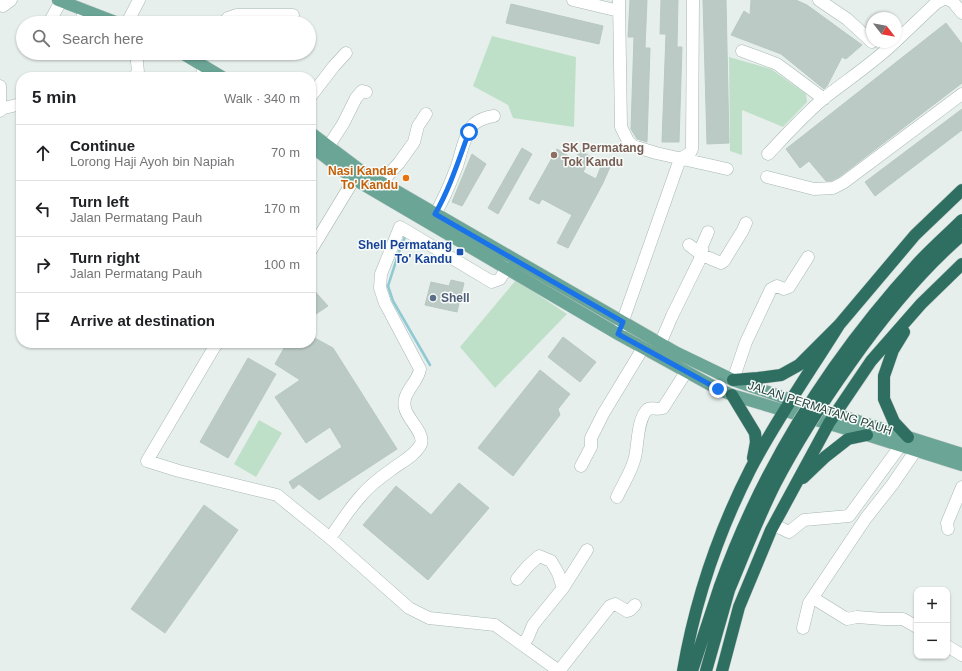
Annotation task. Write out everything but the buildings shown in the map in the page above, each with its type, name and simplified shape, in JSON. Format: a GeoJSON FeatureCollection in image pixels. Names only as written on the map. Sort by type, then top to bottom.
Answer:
{"type":"FeatureCollection","features":[{"type":"Feature","properties":{"kind":"highway"},"geometry":{"type":"LineString","coordinates":[[684,671],[696,612],[708,572],[719,540],[751,469],[791,400],[840,326],[915,235],[962,190]]}},
{"type":"Feature","properties":{"kind":"highway"},"geometry":{"type":"LineString","coordinates":[[706,671],[725,588],[728,563],[764,482],[818,389],[872,315],[919,262],[962,220]]}},
{"type":"Feature","properties":{"kind":"highway"},"geometry":{"type":"LineString","coordinates":[[692,671],[725,588],[744,553],[775,485],[809,424],[869,336],[909,288],[962,235]]}},
{"type":"Feature","properties":{"kind":"highway"},"geometry":{"type":"LineString","coordinates":[[722,671],[739,607],[774,525],[832,418],[871,361],[921,304],[962,264]]}},
{"type":"Feature","properties":{"kind":"highway"},"geometry":{"type":"LineString","coordinates":[[904,441],[884,399],[884,376],[893,350],[921,304]]}},
{"type":"Feature","properties":{"kind":"highway"},"geometry":{"type":"LineString","coordinates":[[733,380],[781,374],[799,365],[840,326]]}},
{"type":"Feature","properties":{"kind":"highway"},"geometry":{"type":"LineString","coordinates":[[732,395],[755,433],[756,442],[751,469]]}},
{"type":"Feature","properties":{"kind":"highway"},"geometry":{"type":"LineString","coordinates":[[791,492],[815,465],[848,439],[867,435]]}},
{"type":"Feature","properties":{"kind":"main road"},"geometry":{"type":"LineString","coordinates":[[60,0],[100,16]]}},
{"type":"Feature","properties":{"kind":"main road"},"geometry":{"type":"LineString","coordinates":[[200,64],[214,72]]}},
{"type":"Feature","properties":{"kind":"main road","name":"JALAN PERMATANG PAUH"},"geometry":{"type":"LineString","coordinates":[[316,137],[357,175],[383,184],[430,218],[506,269],[686,372],[732,395],[785,411],[832,418],[904,441],[916,450],[962,465]]}},
{"type":"Feature","properties":{"kind":"main road","name":"JALAN PERMATANG PAUH"},"geometry":{"type":"LineString","coordinates":[[316,149],[430,218],[512,258],[660,344],[733,380],[791,400],[867,435],[904,441],[962,454]]}},
{"type":"Feature","properties":{"kind":"street"},"geometry":{"type":"LineString","coordinates":[[0,5],[3,6],[11,0]]}},
{"type":"Feature","properties":{"kind":"street"},"geometry":{"type":"LineString","coordinates":[[52,16],[60,0]]}},
{"type":"Feature","properties":{"kind":"street"},"geometry":{"type":"LineString","coordinates":[[131,16],[139,0]]}},
{"type":"Feature","properties":{"kind":"street"},"geometry":{"type":"LineString","coordinates":[[573,0],[619,5],[621,127],[628,142],[633,146],[727,169]]}},
{"type":"Feature","properties":{"kind":"street"},"geometry":{"type":"LineString","coordinates":[[618,334],[680,158],[690,153],[692,149],[693,0]]}},
{"type":"Feature","properties":{"kind":"street"},"geometry":{"type":"LineString","coordinates":[[819,0],[847,19],[866,36]]}},
{"type":"Feature","properties":{"kind":"street"},"geometry":{"type":"LineString","coordinates":[[902,36],[936,3],[942,0]]}},
{"type":"Feature","properties":{"kind":"street"},"geometry":{"type":"LineString","coordinates":[[949,0],[953,2],[962,14]]}},
{"type":"Feature","properties":{"kind":"street"},"geometry":{"type":"LineString","coordinates":[[83,16],[85,10]]}},
{"type":"Feature","properties":{"kind":"street"},"geometry":{"type":"LineString","coordinates":[[234,16],[293,16]]}},
{"type":"Feature","properties":{"kind":"street"},"geometry":{"type":"LineString","coordinates":[[879,48],[884,53]]}},
{"type":"Feature","properties":{"kind":"street"},"geometry":{"type":"LineString","coordinates":[[768,154],[803,117],[889,48]]}},
{"type":"Feature","properties":{"kind":"street"},"geometry":{"type":"LineString","coordinates":[[742,51],[777,64],[824,99]]}},
{"type":"Feature","properties":{"kind":"street"},"geometry":{"type":"LineString","coordinates":[[316,89],[346,53]]}},
{"type":"Feature","properties":{"kind":"street"},"geometry":{"type":"LineString","coordinates":[[138,60],[138,72]]}},
{"type":"Feature","properties":{"kind":"street"},"geometry":{"type":"LineString","coordinates":[[0,86],[0,110],[16,105]]}},
{"type":"Feature","properties":{"kind":"street"},"geometry":{"type":"LineString","coordinates":[[328,147],[343,124],[356,98],[362,91],[366,92]]}},
{"type":"Feature","properties":{"kind":"street"},"geometry":{"type":"LineString","coordinates":[[767,178],[814,189],[833,188],[849,178],[962,94]]}},
{"type":"Feature","properties":{"kind":"street"},"geometry":{"type":"LineString","coordinates":[[383,184],[388,175],[399,163],[414,142],[418,126],[426,114]]}},
{"type":"Feature","properties":{"kind":"street"},"geometry":{"type":"LineString","coordinates":[[418,237],[441,203],[469,132],[474,124],[485,118],[494,116]]}},
{"type":"Feature","properties":{"kind":"street"},"geometry":{"type":"LineString","coordinates":[[316,242],[357,175]]}},
{"type":"Feature","properties":{"kind":"street"},"geometry":{"type":"LineString","coordinates":[[689,245],[702,254],[721,263],[724,261],[743,230],[746,222]]}},
{"type":"Feature","properties":{"kind":"street"},"geometry":{"type":"LineString","coordinates":[[330,538],[361,495],[415,452],[422,442],[421,435],[404,408],[405,397],[419,375],[420,370],[385,303],[380,288],[381,274],[400,227],[492,282],[500,279],[512,258]]}},
{"type":"Feature","properties":{"kind":"street"},"geometry":{"type":"LineString","coordinates":[[660,344],[702,254],[702,246],[708,232]]}},
{"type":"Feature","properties":{"kind":"street"},"geometry":{"type":"LineString","coordinates":[[733,380],[746,342],[771,289],[777,286],[784,289],[789,287],[808,257]]}},
{"type":"Feature","properties":{"kind":"street"},"geometry":{"type":"LineString","coordinates":[[214,348],[147,461],[179,471],[277,495],[330,538],[409,608],[429,618],[495,625],[559,671],[610,606],[615,604],[626,611],[630,610],[635,605]]}},
{"type":"Feature","properties":{"kind":"street"},"geometry":{"type":"LineString","coordinates":[[581,466],[591,447],[591,438],[603,414],[643,348]]}},
{"type":"Feature","properties":{"kind":"street"},"geometry":{"type":"LineString","coordinates":[[617,497],[634,465],[638,432],[644,414],[651,408],[658,410],[663,408],[686,372]]}},
{"type":"Feature","properties":{"kind":"street"},"geometry":{"type":"LineString","coordinates":[[774,525],[789,532],[804,520],[849,516],[904,441]]}},
{"type":"Feature","properties":{"kind":"street"},"geometry":{"type":"LineString","coordinates":[[803,628],[813,598],[866,518],[892,485],[916,450]]}},
{"type":"Feature","properties":{"kind":"street"},"geometry":{"type":"LineString","coordinates":[[948,529],[948,523],[962,488]]}},
{"type":"Feature","properties":{"kind":"street"},"geometry":{"type":"LineString","coordinates":[[523,645],[533,625],[563,588],[587,550]]}},
{"type":"Feature","properties":{"kind":"street"},"geometry":{"type":"LineString","coordinates":[[517,579],[539,556],[551,561],[558,573],[563,588]]}},
{"type":"Feature","properties":{"kind":"street"},"geometry":{"type":"LineString","coordinates":[[813,598],[847,618],[902,618],[914,625]]}},
{"type":"Feature","properties":{"kind":"street"},"geometry":{"type":"LineString","coordinates":[[950,648],[962,655]]}},
{"type":"Feature","properties":{"kind":"green space"},"geometry":{"type":"Polygon","coordinates":[[[492,36],[576,57],[574,127],[513,118],[508,105],[473,86],[492,36]]]}},
{"type":"Feature","properties":{"kind":"green space"},"geometry":{"type":"Polygon","coordinates":[[[729,57],[771,69],[806,94],[807,102],[783,127],[742,110],[742,155],[730,151],[729,57]]]}},
{"type":"Feature","properties":{"kind":"green space"},"geometry":{"type":"Polygon","coordinates":[[[516,280],[567,314],[495,388],[460,347],[516,280]]]}},
{"type":"Feature","properties":{"kind":"green space"},"geometry":{"type":"Polygon","coordinates":[[[259,420],[282,433],[256,477],[234,464],[259,420]]]}},
{"type":"Feature","properties":{"kind":"waterway"},"geometry":{"type":"LineString","coordinates":[[405,237],[388,286],[393,301],[430,365]]}},
{"type":"Feature","properties":{"kind":"place","name":"SK Permatang Tok Kandu"},"geometry":{"type":"Point","coordinates":[554,155]}},
{"type":"Feature","properties":{"kind":"place","name":"Nasi Kandar To' Kandu"},"geometry":{"type":"Point","coordinates":[406,178]}},
{"type":"Feature","properties":{"kind":"place","name":"Shell Permatang To' Kandu"},"geometry":{"type":"Point","coordinates":[460,252]}},
{"type":"Feature","properties":{"kind":"place","name":"Shell"},"geometry":{"type":"Point","coordinates":[433,298]}},
{"type":"Feature","properties":{"kind":"route"},"geometry":{"type":"LineString","coordinates":[[469,132],[456,167],[435,214],[623,322],[618,334],[718,389]]}}]}
